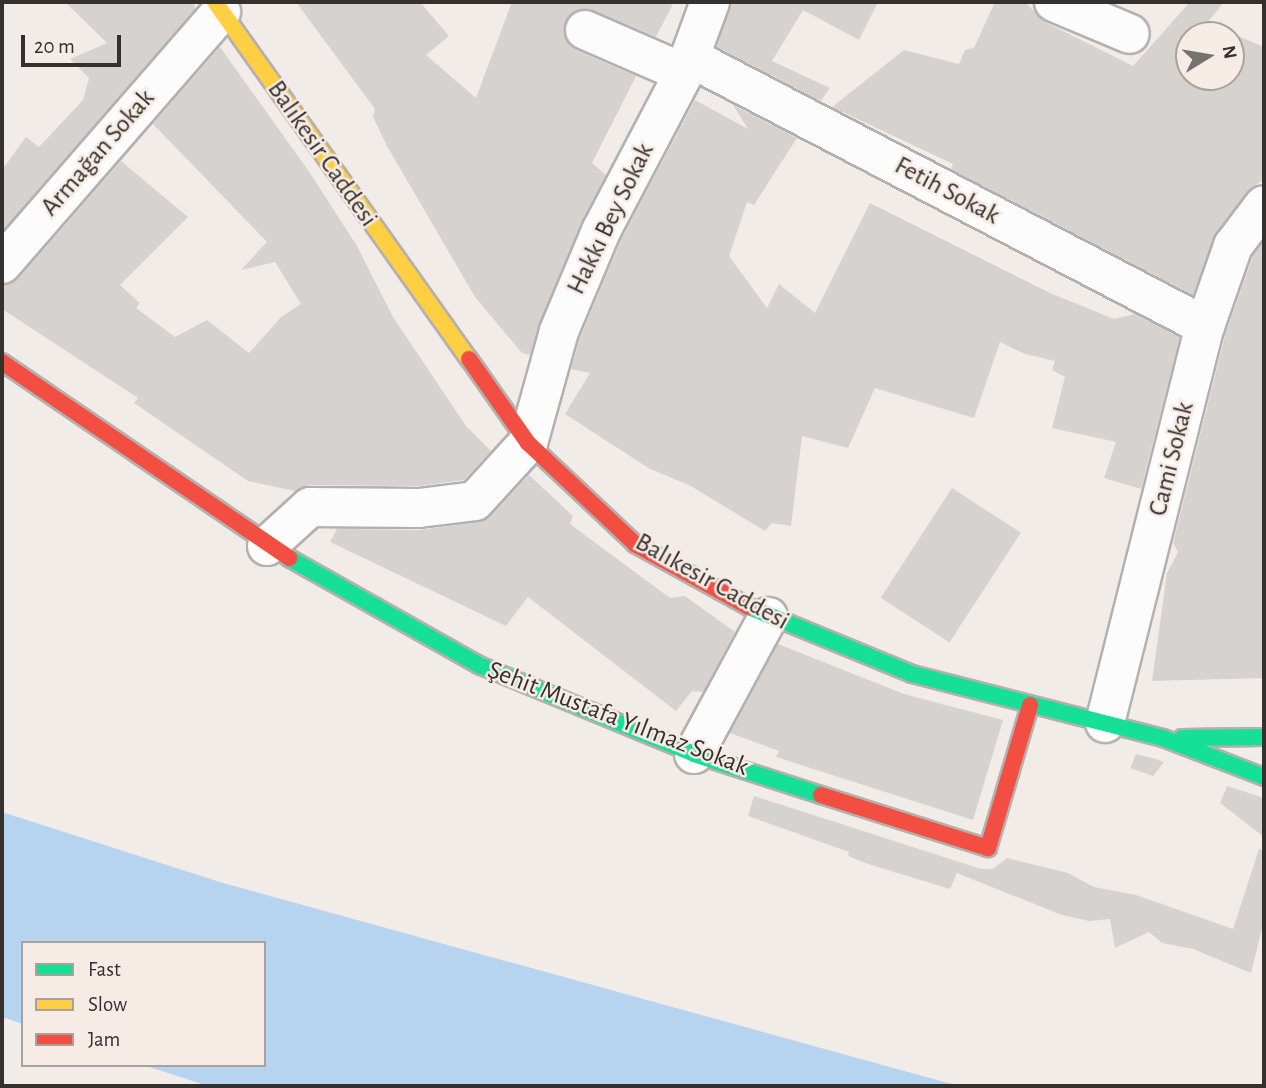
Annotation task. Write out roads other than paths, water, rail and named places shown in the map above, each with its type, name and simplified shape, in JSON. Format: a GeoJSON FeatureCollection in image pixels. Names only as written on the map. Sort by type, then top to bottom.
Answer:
{"type":"FeatureCollection","features":[{"type":"Feature","properties":{"kind":"main road","name":"Balıkesir Caddesi"},"geometry":{"type":"LineString","coordinates":[[218,7],[528,443],[635,544],[768,617],[912,674],[1163,738],[1264,777]]}},
{"type":"Feature","properties":{"kind":"main road","name":"Şehit Mustafa Yılmaz Sokak"},"geometry":{"type":"LineString","coordinates":[[2,362],[267,546],[481,666],[694,754],[988,848],[1030,705]]}},
{"type":"Feature","properties":{"kind":"main road","name":"Balıkesir Caddesi"},"geometry":{"type":"LineString","coordinates":[[1163,738],[1264,737]]}},
{"type":"Feature","properties":{"kind":"street","name":"Hakkı Bey Sokak"},"geometry":{"type":"LineString","coordinates":[[528,443],[559,331],[595,243],[687,65],[710,2]]}},
{"type":"Feature","properties":{"kind":"street"},"geometry":{"type":"LineString","coordinates":[[1054,2],[1130,34]]}},
{"type":"Feature","properties":{"kind":"street","name":"Armağan Sokak"},"geometry":{"type":"LineString","coordinates":[[2,264],[218,7]]}},
{"type":"Feature","properties":{"kind":"street","name":"Fetih Sokak"},"geometry":{"type":"LineString","coordinates":[[585,30],[687,65],[1205,326]]}},
{"type":"Feature","properties":{"kind":"street","name":"Cami Sokak"},"geometry":{"type":"LineString","coordinates":[[1105,723],[1205,326],[1233,246],[1264,205]]}},
{"type":"Feature","properties":{"kind":"street"},"geometry":{"type":"LineString","coordinates":[[267,546],[310,507],[419,508],[475,500],[528,443]]}},
{"type":"Feature","properties":{"kind":"street"},"geometry":{"type":"LineString","coordinates":[[694,754],[768,617]]}},
{"type":"Feature","properties":{"kind":"water"},"geometry":{"type":"Polygon","coordinates":[[[2,812],[223,883],[959,1086],[208,1086],[149,1067],[266,1067],[266,941],[21,941],[21,1023],[2,1017],[2,812]]]}}]}
